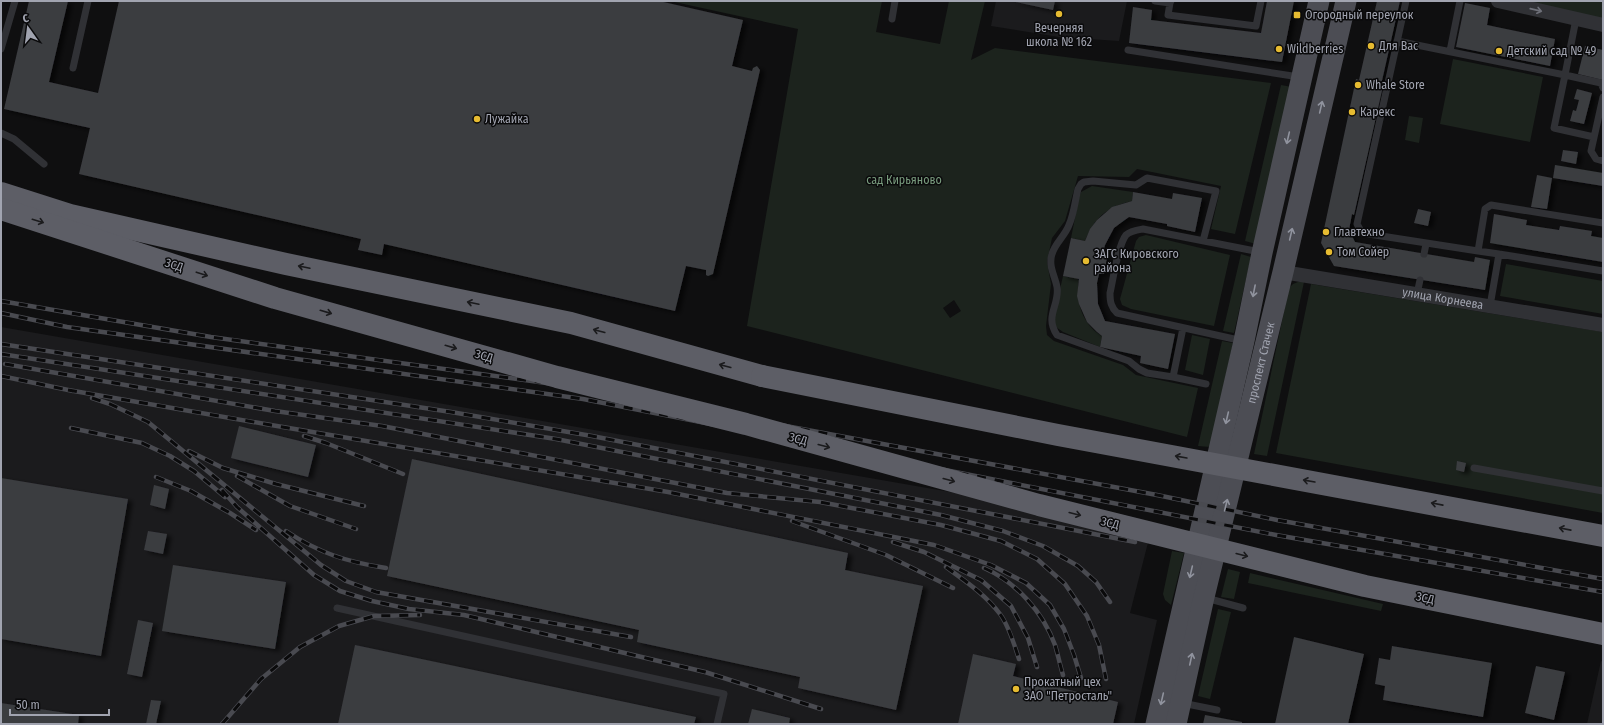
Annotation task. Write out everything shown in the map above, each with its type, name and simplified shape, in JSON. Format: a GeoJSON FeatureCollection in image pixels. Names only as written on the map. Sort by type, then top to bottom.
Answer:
{"type":"FeatureCollection","features":[{"type":"Feature","properties":{"kind":"highway"},"geometry":{"type":"LineString","coordinates":[[1,193],[78,216],[294,265],[570,324],[762,376],[1058,435],[1603,536]]}},
{"type":"Feature","properties":{"kind":"highway","name":"ЗСД"},"geometry":{"type":"LineString","coordinates":[[1,209],[275,298],[557,377],[746,424],[1039,505],[1366,586],[1603,634]]}},
{"type":"Feature","properties":{"kind":"main road","name":"проспект Стачек"},"geometry":{"type":"LineString","coordinates":[[1156,724],[1244,341],[1262,253],[1319,1]]}},
{"type":"Feature","properties":{"kind":"main road","name":"проспект Стачек"},"geometry":{"type":"LineString","coordinates":[[1176,724],[1204,597],[1283,272],[1346,1]]}},
{"type":"Feature","properties":{"kind":"street"},"geometry":{"type":"LineString","coordinates":[[1498,1],[1603,25]]}},
{"type":"Feature","properties":{"kind":"street","name":"улица Корнеева"},"geometry":{"type":"LineString","coordinates":[[1283,272],[1603,324]]}},
{"type":"Feature","properties":{"kind":"lane"},"geometry":{"type":"LineString","coordinates":[[1,48],[15,1]]}},
{"type":"Feature","properties":{"kind":"lane"},"geometry":{"type":"LineString","coordinates":[[73,68],[88,1]]}},
{"type":"Feature","properties":{"kind":"lane"},"geometry":{"type":"LineString","coordinates":[[892,19],[896,1]]}},
{"type":"Feature","properties":{"kind":"lane"},"geometry":{"type":"LineString","coordinates":[[1155,1],[1170,2],[1168,15],[1256,26],[1261,1]]}},
{"type":"Feature","properties":{"kind":"lane"},"geometry":{"type":"LineString","coordinates":[[1406,1],[1357,224],[1362,233],[1603,272]]}},
{"type":"Feature","properties":{"kind":"lane"},"geometry":{"type":"LineString","coordinates":[[1450,51],[1460,1]]}},
{"type":"Feature","properties":{"kind":"lane"},"geometry":{"type":"LineString","coordinates":[[1576,19],[1554,128],[1594,138]]}},
{"type":"Feature","properties":{"kind":"lane"},"geometry":{"type":"LineString","coordinates":[[1398,41],[1601,83],[1603,88]]}},
{"type":"Feature","properties":{"kind":"lane"},"geometry":{"type":"LineString","coordinates":[[1128,50],[1301,77]]}},
{"type":"Feature","properties":{"kind":"lane"},"geometry":{"type":"LineString","coordinates":[[1603,97],[1590,151],[1596,159],[1603,161]]}},
{"type":"Feature","properties":{"kind":"lane"},"geometry":{"type":"LineString","coordinates":[[1,133],[14,139],[44,164]]}},
{"type":"Feature","properties":{"kind":"lane"},"geometry":{"type":"LineString","coordinates":[[1203,241],[1216,191],[1147,178],[1136,185],[1093,181],[1084,182],[1078,189],[1070,225],[1052,254],[1051,268],[1058,288],[1052,325],[1057,335],[1129,361],[1147,373],[1206,384]]}},
{"type":"Feature","properties":{"kind":"lane"},"geometry":{"type":"LineString","coordinates":[[1478,251],[1485,209],[1491,205],[1603,223]]}},
{"type":"Feature","properties":{"kind":"lane"},"geometry":{"type":"LineString","coordinates":[[1244,341],[1117,313],[1112,308],[1110,293],[1122,242],[1127,234],[1134,231],[1143,229],[1262,253]]}},
{"type":"Feature","properties":{"kind":"lane"},"geometry":{"type":"LineString","coordinates":[[1424,254],[1426,244]]}},
{"type":"Feature","properties":{"kind":"lane"},"geometry":{"type":"LineString","coordinates":[[1490,306],[1499,254]]}},
{"type":"Feature","properties":{"kind":"lane"},"geometry":{"type":"LineString","coordinates":[[1417,294],[1420,280]]}},
{"type":"Feature","properties":{"kind":"lane"},"geometry":{"type":"LineString","coordinates":[[1173,377],[1183,328]]}},
{"type":"Feature","properties":{"kind":"lane"},"geometry":{"type":"LineString","coordinates":[[1474,468],[1603,491]]}},
{"type":"Feature","properties":{"kind":"lane"},"geometry":{"type":"LineString","coordinates":[[1204,597],[1243,608]]}},
{"type":"Feature","properties":{"kind":"lane"},"geometry":{"type":"LineString","coordinates":[[337,608],[724,694],[717,724]]}},
{"type":"Feature","properties":{"kind":"lane"},"geometry":{"type":"LineString","coordinates":[[1181,703],[1217,710]]}},
{"type":"Feature","properties":{"kind":"shaded area","name":"Вечерняя школа № 162"},"geometry":{"type":"Polygon","coordinates":[[[996,1],[1127,1],[1119,41],[1059,37],[991,26],[996,1]]]}},
{"type":"Feature","properties":{"kind":"shaded area"},"geometry":{"type":"Polygon","coordinates":[[[1,327],[1152,527],[1130,613],[1157,620],[1134,724],[1,724],[1,327]]]}},
{"type":"Feature","properties":{"kind":"shaded area"},"geometry":{"type":"Polygon","coordinates":[[[1601,661],[1603,662],[1603,724],[1587,724],[1601,661]]]}},
{"type":"Feature","properties":{"kind":"green space","name":"сад Кирьяново"},"geometry":{"type":"Polygon","coordinates":[[[670,1],[882,1],[876,32],[940,44],[949,1],[985,1],[971,60],[995,48],[1271,83],[1235,234],[1211,229],[1221,186],[1137,169],[1129,177],[1078,176],[1065,221],[1052,238],[1047,262],[1051,284],[1046,326],[1047,335],[1054,341],[1123,365],[1136,375],[1198,388],[1187,437],[747,326],[798,29],[670,1]],[[954,300],[943,308],[950,318],[961,311],[954,300]]]}},
{"type":"Feature","properties":{"kind":"green space"},"geometry":{"type":"Polygon","coordinates":[[[1523,1],[1603,1],[1603,19],[1523,1]]]}},
{"type":"Feature","properties":{"kind":"green space"},"geometry":{"type":"Polygon","coordinates":[[[1453,59],[1543,77],[1530,142],[1440,124],[1453,59]]]}},
{"type":"Feature","properties":{"kind":"green space"},"geometry":{"type":"Polygon","coordinates":[[[1281,85],[1292,87],[1256,244],[1245,241],[1281,85]]]}},
{"type":"Feature","properties":{"kind":"green space"},"geometry":{"type":"Polygon","coordinates":[[[1409,116],[1423,118],[1419,143],[1405,140],[1409,116]]]}},
{"type":"Feature","properties":{"kind":"green space"},"geometry":{"type":"Polygon","coordinates":[[[1092,186],[1133,192],[1132,201],[1116,206],[1103,214],[1093,225],[1085,241],[1071,238],[1081,192],[1092,186]]]}},
{"type":"Feature","properties":{"kind":"green space"},"geometry":{"type":"Polygon","coordinates":[[[1146,235],[1230,255],[1214,326],[1131,309],[1122,305],[1120,299],[1136,241],[1139,237],[1146,235]]]}},
{"type":"Feature","properties":{"kind":"green space"},"geometry":{"type":"Polygon","coordinates":[[[1241,254],[1251,257],[1234,333],[1223,331],[1241,254]]]}},
{"type":"Feature","properties":{"kind":"green space"},"geometry":{"type":"Polygon","coordinates":[[[1506,264],[1603,281],[1603,314],[1500,296],[1506,264]]]}},
{"type":"Feature","properties":{"kind":"green space"},"geometry":{"type":"Polygon","coordinates":[[[1063,276],[1079,279],[1079,304],[1089,325],[1102,336],[1100,347],[1063,332],[1056,327],[1053,320],[1063,276]]]}},
{"type":"Feature","properties":{"kind":"green space"},"geometry":{"type":"Polygon","coordinates":[[[1298,282],[1304,282],[1267,456],[1254,454],[1289,288],[1298,282]]]}},
{"type":"Feature","properties":{"kind":"green space"},"geometry":{"type":"Polygon","coordinates":[[[1311,284],[1603,332],[1603,513],[1276,453],[1311,284]]]}},
{"type":"Feature","properties":{"kind":"green space"},"geometry":{"type":"Polygon","coordinates":[[[1192,335],[1210,339],[1203,375],[1185,370],[1192,335]]]}},
{"type":"Feature","properties":{"kind":"green space"},"geometry":{"type":"Polygon","coordinates":[[[1222,341],[1233,343],[1210,447],[1198,446],[1222,341]]]}},
{"type":"Feature","properties":{"kind":"green space"},"geometry":{"type":"Polygon","coordinates":[[[1172,551],[1184,553],[1171,605],[1165,600],[1163,594],[1172,551]]]}},
{"type":"Feature","properties":{"kind":"green space"},"geometry":{"type":"Polygon","coordinates":[[[1228,569],[1240,572],[1234,599],[1221,597],[1228,569]]]}},
{"type":"Feature","properties":{"kind":"green space"},"geometry":{"type":"Polygon","coordinates":[[[1250,573],[1383,604],[1381,611],[1248,583],[1250,573]]]}},
{"type":"Feature","properties":{"kind":"green space"},"geometry":{"type":"Polygon","coordinates":[[[1218,609],[1231,612],[1210,699],[1198,696],[1218,609]]]}},
{"type":"Feature","properties":{"kind":"building"},"geometry":{"type":"Polygon","coordinates":[[[29,1],[68,1],[49,82],[98,93],[119,1],[659,1],[743,20],[732,66],[752,71],[753,68],[757,66],[760,70],[713,274],[708,276],[706,275],[706,270],[686,266],[675,311],[384,244],[382,255],[358,250],[361,239],[79,174],[90,128],[4,109],[29,1]]]}},
{"type":"Feature","properties":{"kind":"building"},"geometry":{"type":"Polygon","coordinates":[[[1011,1],[1055,1],[1053,10],[1011,1]]]}},
{"type":"Feature","properties":{"kind":"building"},"geometry":{"type":"Polygon","coordinates":[[[1267,1],[1294,1],[1282,62],[1129,43],[1133,7],[1152,10],[1151,20],[1261,33],[1267,1]]]}},
{"type":"Feature","properties":{"kind":"building"},"geometry":{"type":"Polygon","coordinates":[[[1377,1],[1400,1],[1381,85],[1383,86],[1354,215],[1352,214],[1349,230],[1355,242],[1474,262],[1475,257],[1490,260],[1485,290],[1334,266],[1321,243],[1356,79],[1359,80],[1377,1]]]}},
{"type":"Feature","properties":{"kind":"building"},"geometry":{"type":"Polygon","coordinates":[[[1465,3],[1490,8],[1487,25],[1555,39],[1550,66],[1456,47],[1465,3]]]}},
{"type":"Feature","properties":{"kind":"building"},"geometry":{"type":"Polygon","coordinates":[[[1585,46],[1603,50],[1603,80],[1578,74],[1585,46]]]}},
{"type":"Feature","properties":{"kind":"building"},"geometry":{"type":"Polygon","coordinates":[[[1577,89],[1592,93],[1584,124],[1570,121],[1573,110],[1576,111],[1579,100],[1574,99],[1577,89]]]}},
{"type":"Feature","properties":{"kind":"building"},"geometry":{"type":"Polygon","coordinates":[[[1563,150],[1578,152],[1576,164],[1561,161],[1563,150]]]}},
{"type":"Feature","properties":{"kind":"building"},"geometry":{"type":"Polygon","coordinates":[[[1555,165],[1603,173],[1603,186],[1553,178],[1555,165]]]}},
{"type":"Feature","properties":{"kind":"building"},"geometry":{"type":"Polygon","coordinates":[[[1537,175],[1552,178],[1547,209],[1531,207],[1537,175]]]}},
{"type":"Feature","properties":{"kind":"building"},"geometry":{"type":"Polygon","coordinates":[[[1133,192],[1172,199],[1173,193],[1202,198],[1195,232],[1167,226],[1167,224],[1129,217],[1114,228],[1105,245],[1102,257],[1107,258],[1104,274],[1099,274],[1097,283],[1098,304],[1105,321],[1175,334],[1168,369],[1140,363],[1141,356],[1100,347],[1102,336],[1087,322],[1079,304],[1077,296],[1079,279],[1063,276],[1071,238],[1085,241],[1090,229],[1097,220],[1112,207],[1132,201],[1133,192]]]}},
{"type":"Feature","properties":{"kind":"building"},"geometry":{"type":"Polygon","coordinates":[[[1418,209],[1431,212],[1428,226],[1414,223],[1418,209]]]}},
{"type":"Feature","properties":{"kind":"building"},"geometry":{"type":"Polygon","coordinates":[[[1494,214],[1527,220],[1526,225],[1559,230],[1560,226],[1592,231],[1591,236],[1603,238],[1603,262],[1490,243],[1494,214]]]}},
{"type":"Feature","properties":{"kind":"building"},"geometry":{"type":"Polygon","coordinates":[[[239,426],[316,445],[308,477],[231,458],[239,426]]]}},
{"type":"Feature","properties":{"kind":"building"},"geometry":{"type":"Polygon","coordinates":[[[412,459],[848,553],[845,570],[923,586],[896,710],[798,688],[800,677],[637,642],[639,630],[387,576],[412,459]]]}},
{"type":"Feature","properties":{"kind":"building"},"geometry":{"type":"Polygon","coordinates":[[[1457,461],[1466,463],[1464,472],[1456,470],[1457,461]]]}},
{"type":"Feature","properties":{"kind":"building"},"geometry":{"type":"Polygon","coordinates":[[[1,478],[128,499],[101,656],[1,639],[1,478]]]}},
{"type":"Feature","properties":{"kind":"building"},"geometry":{"type":"Polygon","coordinates":[[[154,485],[169,489],[165,509],[150,505],[154,485]]]}},
{"type":"Feature","properties":{"kind":"building"},"geometry":{"type":"Polygon","coordinates":[[[148,531],[167,534],[163,554],[144,550],[148,531]]]}},
{"type":"Feature","properties":{"kind":"building"},"geometry":{"type":"Polygon","coordinates":[[[173,565],[286,582],[275,649],[162,631],[173,565]]]}},
{"type":"Feature","properties":{"kind":"building"},"geometry":{"type":"Polygon","coordinates":[[[138,620],[153,623],[142,677],[127,674],[138,620]]]}},
{"type":"Feature","properties":{"kind":"building"},"geometry":{"type":"Polygon","coordinates":[[[1294,637],[1364,654],[1348,724],[1275,724],[1294,637]]]}},
{"type":"Feature","properties":{"kind":"building"},"geometry":{"type":"Polygon","coordinates":[[[355,645],[696,717],[694,724],[338,724],[355,645]]]}},
{"type":"Feature","properties":{"kind":"building"},"geometry":{"type":"Polygon","coordinates":[[[1392,646],[1492,663],[1483,717],[1383,700],[1385,686],[1375,684],[1379,658],[1390,660],[1392,646]]]}},
{"type":"Feature","properties":{"kind":"building","name":"Прокатный цех ЗАО \"Петросталь\""},"geometry":{"type":"Polygon","coordinates":[[[973,654],[1016,664],[1013,676],[1118,702],[1113,724],[958,724],[973,654]]]}},
{"type":"Feature","properties":{"kind":"building"},"geometry":{"type":"Polygon","coordinates":[[[1536,666],[1565,672],[1554,720],[1525,713],[1536,666]]]}},
{"type":"Feature","properties":{"kind":"building"},"geometry":{"type":"Polygon","coordinates":[[[151,700],[161,701],[156,724],[146,724],[151,700]]]}},
{"type":"Feature","properties":{"kind":"building"},"geometry":{"type":"Polygon","coordinates":[[[1,703],[79,715],[78,724],[1,724],[1,703]]]}},
{"type":"Feature","properties":{"kind":"building"},"geometry":{"type":"Polygon","coordinates":[[[752,709],[790,718],[789,724],[748,724],[752,709]]]}},
{"type":"Feature","properties":{"kind":"building"},"geometry":{"type":"Polygon","coordinates":[[[1205,715],[1242,722],[1242,724],[1203,724],[1205,715]]]}},
{"type":"Feature","properties":{"kind":"railway"},"geometry":{"type":"LineString","coordinates":[[1,301],[211,337],[582,388],[1157,495],[1277,520],[1603,579]]}},
{"type":"Feature","properties":{"kind":"railway"},"geometry":{"type":"LineString","coordinates":[[1,313],[67,327],[583,399],[1276,535],[1603,592]]}},
{"type":"Feature","properties":{"kind":"railway"},"geometry":{"type":"LineString","coordinates":[[1,344],[451,412],[592,436],[1135,542]]}},
{"type":"Feature","properties":{"kind":"railway"},"geometry":{"type":"LineString","coordinates":[[1,354],[556,439],[941,515],[1003,531],[1043,546],[1078,566],[1096,582],[1110,602]]}},
{"type":"Feature","properties":{"kind":"railway"},"geometry":{"type":"LineString","coordinates":[[5,364],[275,411],[382,426],[727,493],[820,502],[941,525],[1001,541],[1037,559],[1065,584],[1087,616],[1099,645],[1106,679]]}},
{"type":"Feature","properties":{"kind":"railway"},"geometry":{"type":"LineString","coordinates":[[1,376],[73,391]]}},
{"type":"Feature","properties":{"kind":"railway"},"geometry":{"type":"LineString","coordinates":[[68,390],[668,492],[934,545],[991,565],[1026,583],[1050,605],[1064,629],[1081,678]]}},
{"type":"Feature","properties":{"kind":"railway"},"geometry":{"type":"LineString","coordinates":[[92,398],[110,404],[148,422],[321,565],[346,581],[376,592],[631,637]]}},
{"type":"Feature","properties":{"kind":"railway"},"geometry":{"type":"LineString","coordinates":[[71,428],[142,443],[170,456],[194,471],[225,497]]}},
{"type":"Feature","properties":{"kind":"railway"},"geometry":{"type":"LineString","coordinates":[[304,436],[326,443],[403,474]]}},
{"type":"Feature","properties":{"kind":"railway"},"geometry":{"type":"LineString","coordinates":[[189,451],[223,468],[276,484],[364,506]]}},
{"type":"Feature","properties":{"kind":"railway"},"geometry":{"type":"LineString","coordinates":[[237,476],[290,506],[356,529]]}},
{"type":"Feature","properties":{"kind":"railway"},"geometry":{"type":"LineString","coordinates":[[156,477],[191,491],[230,513],[256,530]]}},
{"type":"Feature","properties":{"kind":"railway"},"geometry":{"type":"LineString","coordinates":[[222,490],[237,507],[314,575],[340,591],[372,601],[409,609],[464,615],[705,672],[821,709]]}},
{"type":"Feature","properties":{"kind":"railway"},"geometry":{"type":"LineString","coordinates":[[792,521],[886,555],[953,588]]}},
{"type":"Feature","properties":{"kind":"railway"},"geometry":{"type":"LineString","coordinates":[[286,531],[298,539],[334,556],[386,568]]}},
{"type":"Feature","properties":{"kind":"railway"},"geometry":{"type":"LineString","coordinates":[[893,542],[924,552],[981,580],[1011,606],[1028,638],[1037,667]]}},
{"type":"Feature","properties":{"kind":"railway"},"geometry":{"type":"LineString","coordinates":[[946,567],[981,594],[1000,614],[1009,630],[1019,659]]}},
{"type":"Feature","properties":{"kind":"railway"},"geometry":{"type":"LineString","coordinates":[[984,568],[1007,581],[1027,599],[1036,610],[1050,633],[1055,645],[1063,675]]}},
{"type":"Feature","properties":{"kind":"railway"},"geometry":{"type":"LineString","coordinates":[[222,724],[261,679],[300,647],[339,626],[374,616],[420,615]]}},
{"type":"Feature","properties":{"kind":"place","name":"Вечерняя школа № 162"},"geometry":{"type":"Point","coordinates":[1059,14]}},
{"type":"Feature","properties":{"kind":"place","name":"Огородный переулок"},"geometry":{"type":"Point","coordinates":[1297,15]}},
{"type":"Feature","properties":{"kind":"place","name":"Для Вас"},"geometry":{"type":"Point","coordinates":[1371,46]}},
{"type":"Feature","properties":{"kind":"place","name":"Wildberries"},"geometry":{"type":"Point","coordinates":[1279,49]}},
{"type":"Feature","properties":{"kind":"place","name":"Детский сад № 49"},"geometry":{"type":"Point","coordinates":[1499,51]}},
{"type":"Feature","properties":{"kind":"place","name":"Whale Store"},"geometry":{"type":"Point","coordinates":[1358,85]}},
{"type":"Feature","properties":{"kind":"place","name":"Карекс"},"geometry":{"type":"Point","coordinates":[1352,112]}},
{"type":"Feature","properties":{"kind":"place","name":"Лужайка"},"geometry":{"type":"Point","coordinates":[477,119]}},
{"type":"Feature","properties":{"kind":"place","name":"Главтехно"},"geometry":{"type":"Point","coordinates":[1326,232]}},
{"type":"Feature","properties":{"kind":"place","name":"Том Сойер"},"geometry":{"type":"Point","coordinates":[1329,252]}},
{"type":"Feature","properties":{"kind":"place","name":"ЗАГС Кировского района"},"geometry":{"type":"Point","coordinates":[1086,261]}},
{"type":"Feature","properties":{"kind":"place","name":"Прокатный цех ЗАО \"Петросталь\""},"geometry":{"type":"Point","coordinates":[1016,689]}}]}
